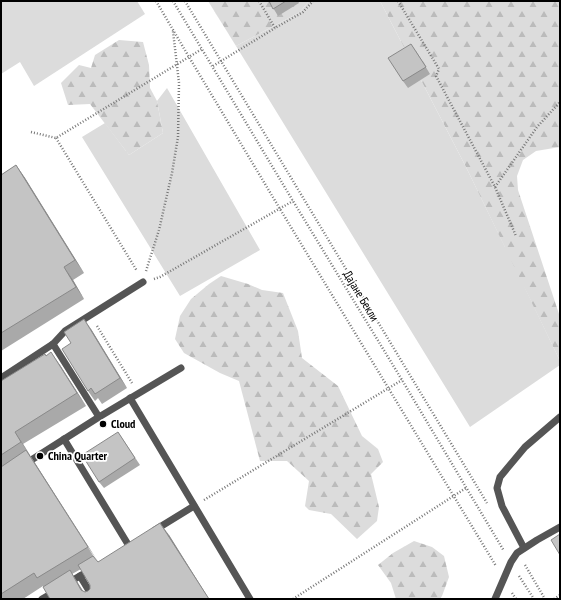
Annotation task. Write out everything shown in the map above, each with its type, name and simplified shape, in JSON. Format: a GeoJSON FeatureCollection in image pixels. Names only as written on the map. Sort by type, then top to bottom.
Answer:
{"type":"FeatureCollection","features":[{"type":"Feature","properties":{"kind":"lane"},"geometry":{"type":"LineString","coordinates":[[1,378],[53,344],[65,331],[143,282]]}},
{"type":"Feature","properties":{"kind":"lane"},"geometry":{"type":"LineString","coordinates":[[53,344],[99,417]]}},
{"type":"Feature","properties":{"kind":"lane"},"geometry":{"type":"LineString","coordinates":[[20,467],[99,417],[181,368]]}},
{"type":"Feature","properties":{"kind":"lane"},"geometry":{"type":"LineString","coordinates":[[130,398],[250,599]]}},
{"type":"Feature","properties":{"kind":"lane"},"geometry":{"type":"LineString","coordinates":[[524,548],[502,506],[497,488],[498,482],[500,477],[525,447],[560,417]]}},
{"type":"Feature","properties":{"kind":"lane"},"geometry":{"type":"LineString","coordinates":[[64,439],[129,546]]}},
{"type":"Feature","properties":{"kind":"lane"},"geometry":{"type":"LineString","coordinates":[[149,534],[194,506]]}},
{"type":"Feature","properties":{"kind":"lane"},"geometry":{"type":"LineString","coordinates":[[495,599],[511,562],[517,553],[560,527]]}},
{"type":"Feature","properties":{"kind":"lane"},"geometry":{"type":"LineString","coordinates":[[45,598],[98,565]]}},
{"type":"Feature","properties":{"kind":"lane"},"geometry":{"type":"LineString","coordinates":[[80,576],[94,599]]}},
{"type":"Feature","properties":{"kind":"path"},"geometry":{"type":"LineString","coordinates":[[156,1],[188,57],[504,579]]}},
{"type":"Feature","properties":{"kind":"path","name":"Дајане Бекли"},"geometry":{"type":"LineString","coordinates":[[173,1],[534,599]]}},
{"type":"Feature","properties":{"kind":"path"},"geometry":{"type":"LineString","coordinates":[[185,1],[490,509]]}},
{"type":"Feature","properties":{"kind":"path"},"geometry":{"type":"LineString","coordinates":[[259,1],[275,28]]}},
{"type":"Feature","properties":{"kind":"path"},"geometry":{"type":"LineString","coordinates":[[213,66],[304,12],[313,1]]}},
{"type":"Feature","properties":{"kind":"path"},"geometry":{"type":"LineString","coordinates":[[398,1],[439,68],[436,76],[495,187],[516,236]]}},
{"type":"Feature","properties":{"kind":"path"},"geometry":{"type":"LineString","coordinates":[[143,282],[160,223],[172,173],[178,137],[180,83],[172,28]]}},
{"type":"Feature","properties":{"kind":"path"},"geometry":{"type":"LineString","coordinates":[[56,138],[202,49]]}},
{"type":"Feature","properties":{"kind":"path"},"geometry":{"type":"LineString","coordinates":[[495,187],[537,127],[560,102]]}},
{"type":"Feature","properties":{"kind":"path"},"geometry":{"type":"LineString","coordinates":[[32,132],[56,138],[143,282]]}},
{"type":"Feature","properties":{"kind":"path"},"geometry":{"type":"LineString","coordinates":[[160,277],[293,202]]}},
{"type":"Feature","properties":{"kind":"path"},"geometry":{"type":"LineString","coordinates":[[90,315],[139,393]]}},
{"type":"Feature","properties":{"kind":"path"},"geometry":{"type":"LineString","coordinates":[[194,506],[402,380]]}},
{"type":"Feature","properties":{"kind":"path"},"geometry":{"type":"LineString","coordinates":[[293,599],[466,488]]}},
{"type":"Feature","properties":{"kind":"path"},"geometry":{"type":"LineString","coordinates":[[517,553],[545,599]]}},
{"type":"Feature","properties":{"kind":"path"},"geometry":{"type":"LineString","coordinates":[[554,599],[560,595]]}},
{"type":"Feature","properties":{"kind":"green space"},"geometry":{"type":"Polygon","coordinates":[[[1,1],[137,1],[145,14],[34,86],[20,62],[1,74],[1,1]]]}},
{"type":"Feature","properties":{"kind":"green space"},"geometry":{"type":"Polygon","coordinates":[[[208,1],[309,1],[300,12],[236,46],[208,1]]]}},
{"type":"Feature","properties":{"kind":"green space"},"geometry":{"type":"Polygon","coordinates":[[[309,1],[380,1],[466,167],[505,247],[506,246],[560,361],[560,365],[470,427],[236,46],[300,12],[309,1]]]}},
{"type":"Feature","properties":{"kind":"green space"},"geometry":{"type":"Polygon","coordinates":[[[380,1],[560,1],[560,147],[536,151],[523,160],[517,176],[518,190],[560,317],[560,361],[466,167],[380,1]]]}},
{"type":"Feature","properties":{"kind":"green space"},"geometry":{"type":"Polygon","coordinates":[[[119,40],[143,42],[149,65],[150,88],[157,101],[163,133],[129,155],[90,104],[68,105],[61,83],[79,65],[91,68],[95,55],[119,40]]]}},
{"type":"Feature","properties":{"kind":"green space"},"geometry":{"type":"Polygon","coordinates":[[[167,88],[260,250],[180,296],[82,137],[105,123],[129,155],[163,133],[157,101],[167,88]]]}},
{"type":"Feature","properties":{"kind":"green space"},"geometry":{"type":"Polygon","coordinates":[[[221,276],[262,290],[283,293],[298,331],[302,358],[338,386],[362,436],[378,449],[383,462],[371,474],[379,507],[377,521],[357,539],[331,514],[309,510],[305,506],[309,481],[287,461],[260,461],[239,381],[220,373],[184,353],[175,339],[180,316],[191,299],[221,276]]]}},
{"type":"Feature","properties":{"kind":"green space"},"geometry":{"type":"Polygon","coordinates":[[[414,541],[432,547],[444,556],[449,577],[440,599],[396,599],[391,583],[378,565],[393,553],[414,541]]]}},
{"type":"Feature","properties":{"kind":"building"},"geometry":{"type":"Polygon","coordinates":[[[269,1],[286,1],[273,9],[269,1]]]}},
{"type":"Feature","properties":{"kind":"building"},"geometry":{"type":"Polygon","coordinates":[[[411,44],[426,67],[403,81],[388,58],[411,44]]]}},
{"type":"Feature","properties":{"kind":"building"},"geometry":{"type":"Polygon","coordinates":[[[16,165],[75,260],[64,267],[76,287],[1,333],[1,175],[16,165]]]}},
{"type":"Feature","properties":{"kind":"building"},"geometry":{"type":"Polygon","coordinates":[[[84,319],[120,378],[95,394],[91,388],[88,391],[62,349],[71,343],[64,332],[84,319]]]}},
{"type":"Feature","properties":{"kind":"building"},"geometry":{"type":"Polygon","coordinates":[[[51,352],[77,393],[15,432],[21,442],[1,455],[1,381],[45,354],[46,356],[51,352]]]}},
{"type":"Feature","properties":{"kind":"building"},"geometry":{"type":"Polygon","coordinates":[[[118,432],[135,458],[99,482],[82,455],[118,432]]]}},
{"type":"Feature","properties":{"kind":"building"},"geometry":{"type":"Polygon","coordinates":[[[26,450],[88,547],[37,578],[34,573],[1,594],[1,467],[26,450]]]}},
{"type":"Feature","properties":{"kind":"building"},"geometry":{"type":"Polygon","coordinates":[[[160,523],[209,599],[50,599],[43,587],[70,570],[81,590],[85,592],[88,591],[90,589],[90,585],[78,565],[93,556],[98,562],[160,523]]]}},
{"type":"Feature","properties":{"kind":"building"},"geometry":{"type":"Polygon","coordinates":[[[560,534],[560,555],[551,540],[560,534]]]}},
{"type":"Feature","properties":{"kind":"place","name":"Cloud"},"geometry":{"type":"Point","coordinates":[103,424]}},
{"type":"Feature","properties":{"kind":"place","name":"China Quarter"},"geometry":{"type":"Point","coordinates":[40,456]}}]}
